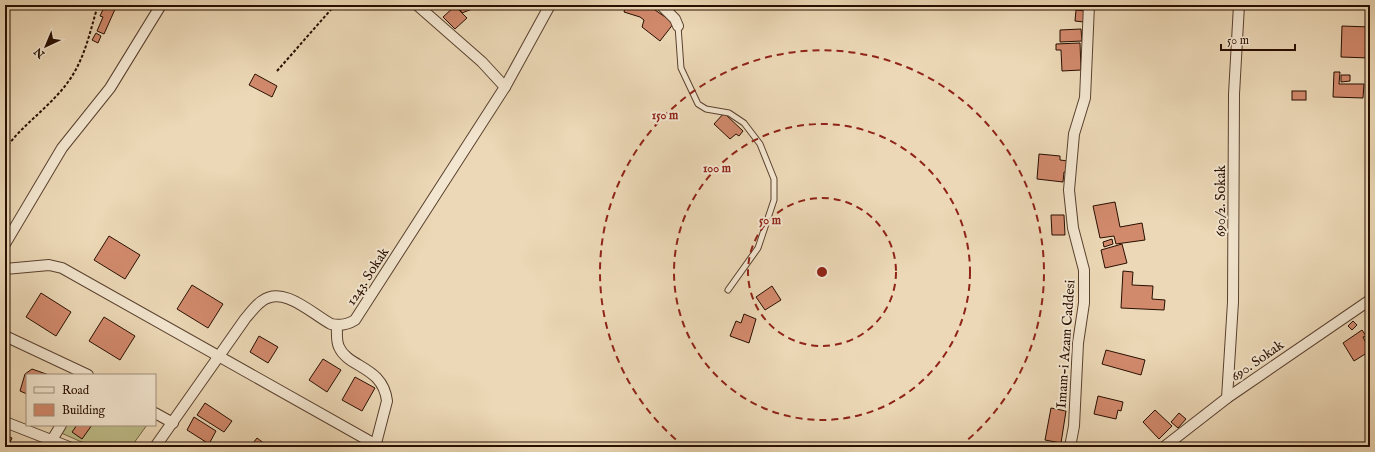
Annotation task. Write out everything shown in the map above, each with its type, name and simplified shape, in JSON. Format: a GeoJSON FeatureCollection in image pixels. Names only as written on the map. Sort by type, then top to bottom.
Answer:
{"type":"FeatureCollection","features":[{"type":"Feature","properties":{"kind":"street"},"geometry":{"type":"LineString","coordinates":[[5,244],[62,148],[110,88],[161,5]]}},
{"type":"Feature","properties":{"kind":"street"},"geometry":{"type":"LineString","coordinates":[[417,5],[482,62],[505,88]]}},
{"type":"Feature","properties":{"kind":"street","name":"1243. Sokak"},"geometry":{"type":"LineString","coordinates":[[337,325],[350,323],[359,315],[505,88],[550,5]]}},
{"type":"Feature","properties":{"kind":"street"},"geometry":{"type":"LineString","coordinates":[[661,5],[675,19],[678,26]]}},
{"type":"Feature","properties":{"kind":"street","name":"Imam-i Azam Caddesi"},"geometry":{"type":"LineString","coordinates":[[1070,447],[1074,426],[1078,343],[1084,303],[1084,270],[1074,228],[1069,190],[1074,134],[1085,98],[1089,5]]}},
{"type":"Feature","properties":{"kind":"street","name":"690/2. Sokak"},"geometry":{"type":"LineString","coordinates":[[1228,398],[1233,302],[1234,94],[1239,5]]}},
{"type":"Feature","properties":{"kind":"street"},"geometry":{"type":"LineString","coordinates":[[5,269],[49,265],[62,268],[220,356],[377,446],[387,401],[386,393],[369,371],[342,353],[338,345],[337,325],[331,324],[287,298],[274,296],[262,301],[245,319],[220,356],[173,423],[155,447]]}},
{"type":"Feature","properties":{"kind":"street","name":"690. Sokak"},"geometry":{"type":"LineString","coordinates":[[1164,447],[1228,398],[1370,300]]}},
{"type":"Feature","properties":{"kind":"street"},"geometry":{"type":"LineString","coordinates":[[5,336],[86,374]]}},
{"type":"Feature","properties":{"kind":"street"},"geometry":{"type":"LineString","coordinates":[[156,413],[173,423]]}},
{"type":"Feature","properties":{"kind":"street"},"geometry":{"type":"LineString","coordinates":[[5,422],[69,447]]}},
{"type":"Feature","properties":{"kind":"street"},"geometry":{"type":"LineString","coordinates":[[52,440],[60,426]]}},
{"type":"Feature","properties":{"kind":"lane"},"geometry":{"type":"LineString","coordinates":[[678,26],[681,68],[696,101],[703,108],[729,113],[744,123],[760,144],[774,180],[774,200],[758,248],[728,290]]}},
{"type":"Feature","properties":{"kind":"path"},"geometry":{"type":"LineString","coordinates":[[5,149],[26,123],[59,92],[75,71],[86,47],[98,5]]}},
{"type":"Feature","properties":{"kind":"path"},"geometry":{"type":"LineString","coordinates":[[277,71],[335,5]]}},
{"type":"Feature","properties":{"kind":"shaded area"},"geometry":{"type":"Polygon","coordinates":[[[63,426],[146,426],[131,447],[93,447],[59,432],[63,426]]]}},
{"type":"Feature","properties":{"kind":"building"},"geometry":{"type":"Polygon","coordinates":[[[105,5],[116,7],[104,34],[97,31],[103,17],[100,16],[105,5]]]}},
{"type":"Feature","properties":{"kind":"building"},"geometry":{"type":"Polygon","coordinates":[[[470,5],[472,9],[462,13],[458,6],[470,5]]]}},
{"type":"Feature","properties":{"kind":"building"},"geometry":{"type":"Polygon","coordinates":[[[617,5],[649,5],[656,7],[655,10],[674,23],[660,41],[642,27],[644,20],[640,17],[624,12],[625,8],[617,5]]]}},
{"type":"Feature","properties":{"kind":"building"},"geometry":{"type":"Polygon","coordinates":[[[455,6],[467,18],[455,29],[443,17],[455,6]]]}},
{"type":"Feature","properties":{"kind":"building"},"geometry":{"type":"Polygon","coordinates":[[[1076,10],[1085,11],[1084,22],[1075,21],[1076,10]]]}},
{"type":"Feature","properties":{"kind":"building"},"geometry":{"type":"Polygon","coordinates":[[[1342,26],[1370,27],[1370,58],[1341,57],[1342,26]]]}},
{"type":"Feature","properties":{"kind":"building"},"geometry":{"type":"Polygon","coordinates":[[[1081,29],[1082,41],[1060,42],[1060,30],[1081,29]]]}},
{"type":"Feature","properties":{"kind":"building"},"geometry":{"type":"Polygon","coordinates":[[[96,33],[101,36],[98,43],[92,40],[96,33]]]}},
{"type":"Feature","properties":{"kind":"building"},"geometry":{"type":"Polygon","coordinates":[[[1080,43],[1081,70],[1062,71],[1061,50],[1056,50],[1056,44],[1080,43]]]}},
{"type":"Feature","properties":{"kind":"building"},"geometry":{"type":"Polygon","coordinates":[[[1334,72],[1340,72],[1339,84],[1364,84],[1363,98],[1333,97],[1334,72]]]}},
{"type":"Feature","properties":{"kind":"building"},"geometry":{"type":"Polygon","coordinates":[[[255,74],[277,86],[272,97],[249,85],[255,74]]]}},
{"type":"Feature","properties":{"kind":"building"},"geometry":{"type":"Polygon","coordinates":[[[1341,75],[1350,75],[1350,81],[1341,82],[1341,75]]]}},
{"type":"Feature","properties":{"kind":"building"},"geometry":{"type":"Polygon","coordinates":[[[1292,91],[1306,91],[1306,100],[1292,100],[1292,91]]]}},
{"type":"Feature","properties":{"kind":"building"},"geometry":{"type":"Polygon","coordinates":[[[724,113],[743,131],[739,136],[736,134],[730,139],[714,124],[724,113]]]}},
{"type":"Feature","properties":{"kind":"building"},"geometry":{"type":"Polygon","coordinates":[[[1039,154],[1060,156],[1060,160],[1068,161],[1067,172],[1064,172],[1063,182],[1037,179],[1039,154]]]}},
{"type":"Feature","properties":{"kind":"building"},"geometry":{"type":"Polygon","coordinates":[[[1115,202],[1120,227],[1142,223],[1145,240],[1116,244],[1114,236],[1100,238],[1093,206],[1115,202]]]}},
{"type":"Feature","properties":{"kind":"building"},"geometry":{"type":"Polygon","coordinates":[[[1051,215],[1064,215],[1065,235],[1052,235],[1051,215]]]}},
{"type":"Feature","properties":{"kind":"building"},"geometry":{"type":"Polygon","coordinates":[[[109,236],[140,255],[125,279],[94,260],[109,236]]]}},
{"type":"Feature","properties":{"kind":"building"},"geometry":{"type":"Polygon","coordinates":[[[1112,239],[1113,244],[1104,247],[1103,242],[1112,239]]]}},
{"type":"Feature","properties":{"kind":"building"},"geometry":{"type":"Polygon","coordinates":[[[1122,244],[1127,263],[1105,268],[1101,250],[1122,244]]]}},
{"type":"Feature","properties":{"kind":"building"},"geometry":{"type":"Polygon","coordinates":[[[1123,271],[1133,272],[1132,285],[1153,286],[1152,299],[1165,300],[1164,310],[1121,308],[1123,271]]]}},
{"type":"Feature","properties":{"kind":"building"},"geometry":{"type":"Polygon","coordinates":[[[192,285],[223,304],[208,328],[177,309],[192,285]]]}},
{"type":"Feature","properties":{"kind":"building"},"geometry":{"type":"Polygon","coordinates":[[[772,286],[781,300],[765,310],[756,297],[772,286]]]}},
{"type":"Feature","properties":{"kind":"building"},"geometry":{"type":"Polygon","coordinates":[[[41,293],[71,312],[56,336],[26,317],[41,293]]]}},
{"type":"Feature","properties":{"kind":"building"},"geometry":{"type":"Polygon","coordinates":[[[744,314],[756,319],[749,343],[730,336],[736,321],[741,323],[744,314]]]}},
{"type":"Feature","properties":{"kind":"building"},"geometry":{"type":"Polygon","coordinates":[[[104,317],[135,336],[120,360],[89,341],[104,317]]]}},
{"type":"Feature","properties":{"kind":"building"},"geometry":{"type":"Polygon","coordinates":[[[1353,321],[1357,325],[1352,330],[1348,326],[1353,321]]]}},
{"type":"Feature","properties":{"kind":"building"},"geometry":{"type":"Polygon","coordinates":[[[1362,330],[1366,336],[1363,337],[1370,351],[1354,361],[1343,343],[1362,330]]]}},
{"type":"Feature","properties":{"kind":"building"},"geometry":{"type":"Polygon","coordinates":[[[259,336],[278,347],[268,363],[250,352],[259,336]]]}},
{"type":"Feature","properties":{"kind":"building"},"geometry":{"type":"Polygon","coordinates":[[[1106,350],[1145,360],[1141,375],[1102,364],[1106,350]]]}},
{"type":"Feature","properties":{"kind":"building"},"geometry":{"type":"Polygon","coordinates":[[[323,359],[341,370],[327,392],[309,380],[323,359]]]}},
{"type":"Feature","properties":{"kind":"building"},"geometry":{"type":"Polygon","coordinates":[[[32,369],[46,374],[26,374],[26,394],[20,391],[25,374],[32,369]]]}},
{"type":"Feature","properties":{"kind":"building"},"geometry":{"type":"Polygon","coordinates":[[[355,377],[375,388],[362,411],[342,400],[355,377]]]}},
{"type":"Feature","properties":{"kind":"building"},"geometry":{"type":"Polygon","coordinates":[[[1098,396],[1123,402],[1121,411],[1118,410],[1116,419],[1094,414],[1098,396]]]}},
{"type":"Feature","properties":{"kind":"building"},"geometry":{"type":"Polygon","coordinates":[[[205,403],[232,421],[224,432],[197,415],[205,403]]]}},
{"type":"Feature","properties":{"kind":"building"},"geometry":{"type":"Polygon","coordinates":[[[1051,408],[1066,411],[1061,443],[1045,440],[1051,408]]]}},
{"type":"Feature","properties":{"kind":"building"},"geometry":{"type":"Polygon","coordinates":[[[1155,410],[1172,426],[1159,439],[1143,422],[1155,410]]]}},
{"type":"Feature","properties":{"kind":"building"},"geometry":{"type":"Polygon","coordinates":[[[1179,413],[1186,419],[1178,428],[1171,422],[1179,413]]]}},
{"type":"Feature","properties":{"kind":"building"},"geometry":{"type":"Polygon","coordinates":[[[194,417],[216,431],[209,444],[187,430],[194,417]]]}},
{"type":"Feature","properties":{"kind":"building"},"geometry":{"type":"Polygon","coordinates":[[[76,426],[91,426],[82,439],[72,432],[76,426]]]}},
{"type":"Feature","properties":{"kind":"building"},"geometry":{"type":"Polygon","coordinates":[[[5,435],[12,438],[8,447],[5,447],[5,435]]]}},
{"type":"Feature","properties":{"kind":"building"},"geometry":{"type":"Polygon","coordinates":[[[257,438],[269,447],[250,447],[257,438]]]}}]}
